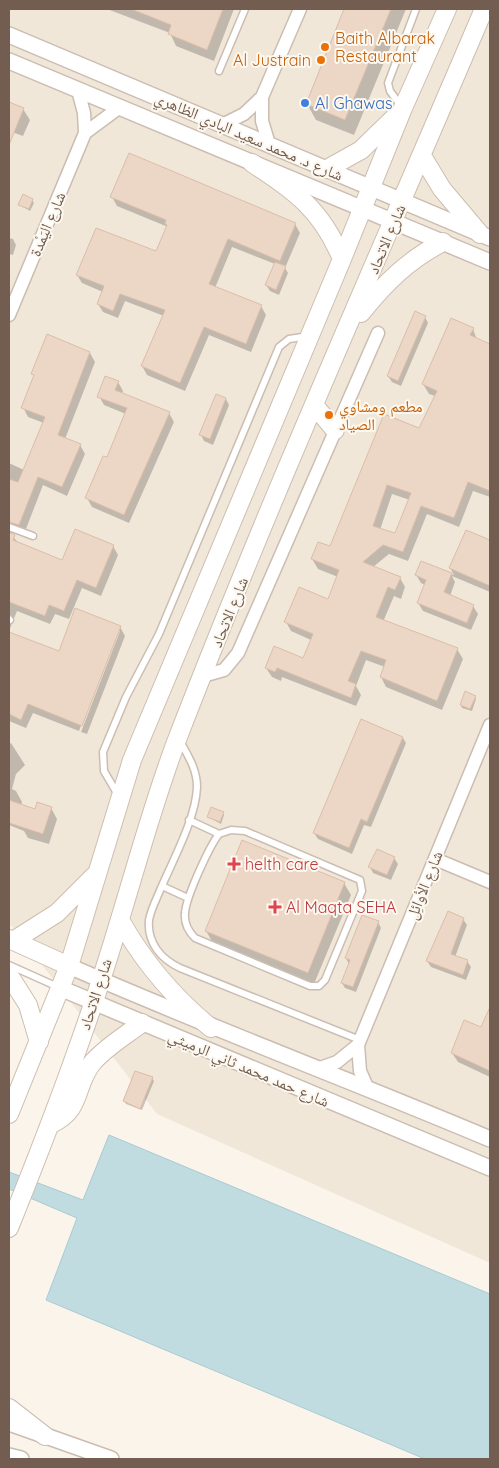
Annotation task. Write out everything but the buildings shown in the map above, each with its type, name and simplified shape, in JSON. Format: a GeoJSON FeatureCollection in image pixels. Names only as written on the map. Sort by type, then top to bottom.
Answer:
{"type":"FeatureCollection","features":[{"type":"Feature","properties":{"kind":"main road","name":"شارع الاتحاد"},"geometry":{"type":"LineString","coordinates":[[9,1114],[69,966],[120,798],[141,737],[446,9]]}},
{"type":"Feature","properties":{"kind":"main road","name":"شارع الاتحاد"},"geometry":{"type":"LineString","coordinates":[[9,1228],[51,1124],[120,920],[144,834],[178,738],[314,405],[484,9]]}},
{"type":"Feature","properties":{"kind":"main road"},"geometry":{"type":"LineString","coordinates":[[327,169],[360,150],[390,123],[403,108]]}},
{"type":"Feature","properties":{"kind":"main road"},"geometry":{"type":"LineString","coordinates":[[422,156],[448,197],[485,236]]}},
{"type":"Feature","properties":{"kind":"main road"},"geometry":{"type":"LineString","coordinates":[[252,163],[304,199],[324,223],[342,259]]}},
{"type":"Feature","properties":{"kind":"main road"},"geometry":{"type":"LineString","coordinates":[[346,331],[395,273],[423,252],[443,242]]}},
{"type":"Feature","properties":{"kind":"main road"},"geometry":{"type":"LineString","coordinates":[[314,405],[335,430]]}},
{"type":"Feature","properties":{"kind":"main road"},"geometry":{"type":"LineString","coordinates":[[11,940],[57,913],[98,872]]}},
{"type":"Feature","properties":{"kind":"main road"},"geometry":{"type":"LineString","coordinates":[[120,920],[133,943],[161,982],[211,1028]]}},
{"type":"Feature","properties":{"kind":"main road","name":"شارع حمد محمد ثاني الرميثي"},"geometry":{"type":"LineString","coordinates":[[11,940],[69,966]]}},
{"type":"Feature","properties":{"kind":"main road"},"geometry":{"type":"LineString","coordinates":[[9,975],[28,1005],[39,1042]]}},
{"type":"Feature","properties":{"kind":"main road"},"geometry":{"type":"LineString","coordinates":[[51,1124],[68,1114],[74,1106],[91,1064],[142,1023]]}},
{"type":"Feature","properties":{"kind":"main road"},"geometry":{"type":"LineString","coordinates":[[9,1408],[45,1436]]}},
{"type":"Feature","properties":{"kind":"street"},"geometry":{"type":"LineString","coordinates":[[222,125],[244,114],[262,97],[300,9]]}},
{"type":"Feature","properties":{"kind":"street","name":"شارع د. محمد سعيد البادي الظاهري"},"geometry":{"type":"LineString","coordinates":[[9,35],[485,236]]}},
{"type":"Feature","properties":{"kind":"street"},"geometry":{"type":"LineString","coordinates":[[15,63],[21,53],[32,46]]}},
{"type":"Feature","properties":{"kind":"street","name":"شارع د. محمد سعيد البادي الظاهري"},"geometry":{"type":"LineString","coordinates":[[15,63],[490,262]]}},
{"type":"Feature","properties":{"kind":"street","name":"شارع اليَمْدة"},"geometry":{"type":"LineString","coordinates":[[9,315],[13,291],[85,133],[84,112],[78,90]]}},
{"type":"Feature","properties":{"kind":"street"},"geometry":{"type":"LineString","coordinates":[[262,97],[262,121],[269,144]]}},
{"type":"Feature","properties":{"kind":"street"},"geometry":{"type":"LineString","coordinates":[[85,133],[120,107]]}},
{"type":"Feature","properties":{"kind":"street"},"geometry":{"type":"LineString","coordinates":[[203,676],[224,670],[238,653],[378,333]]}},
{"type":"Feature","properties":{"kind":"street","name":"شارع الأوائِل"},"geometry":{"type":"LineString","coordinates":[[367,1087],[360,1071],[359,1043],[490,725]]}},
{"type":"Feature","properties":{"kind":"street"},"geometry":{"type":"LineString","coordinates":[[435,859],[490,882]]}},
{"type":"Feature","properties":{"kind":"street","name":"شارع حمد محمد ثاني الرميثي"},"geometry":{"type":"LineString","coordinates":[[69,966],[211,1028],[320,1068],[490,1139]]}},
{"type":"Feature","properties":{"kind":"street","name":"شارع حمد محمد ثاني الرميثي"},"geometry":{"type":"LineString","coordinates":[[60,988],[490,1168]]}},
{"type":"Feature","properties":{"kind":"street","name":"شارع الأوائِل"},"geometry":{"type":"LineString","coordinates":[[320,1068],[337,1062],[359,1043]]}},
{"type":"Feature","properties":{"kind":"street"},"geometry":{"type":"LineString","coordinates":[[9,1423],[111,1459]]}},
{"type":"Feature","properties":{"kind":"street"},"geometry":{"type":"LineString","coordinates":[[9,1456],[21,1459]]}},
{"type":"Feature","properties":{"kind":"lane"},"geometry":{"type":"LineString","coordinates":[[219,71],[245,9]]}},
{"type":"Feature","properties":{"kind":"lane"},"geometry":{"type":"LineString","coordinates":[[403,108],[390,91],[388,83],[416,9]]}},
{"type":"Feature","properties":{"kind":"lane"},"geometry":{"type":"LineString","coordinates":[[120,798],[107,778],[102,758],[120,710],[159,634],[279,347],[289,339],[310,336]]}},
{"type":"Feature","properties":{"kind":"lane"},"geometry":{"type":"LineString","coordinates":[[9,527],[33,536]]}},
{"type":"Feature","properties":{"kind":"lane"},"geometry":{"type":"LineString","coordinates":[[178,738],[193,765],[197,781],[196,797],[189,820],[152,910],[149,930],[162,958],[180,968],[359,1043]]}},
{"type":"Feature","properties":{"kind":"lane"},"geometry":{"type":"LineString","coordinates":[[189,820],[219,834]]}},
{"type":"Feature","properties":{"kind":"lane"},"geometry":{"type":"LineString","coordinates":[[230,830],[245,831],[360,880],[362,891],[325,980],[319,986],[310,986],[195,938],[185,920],[188,898],[219,834],[230,830]]}},
{"type":"Feature","properties":{"kind":"lane"},"geometry":{"type":"LineString","coordinates":[[162,886],[188,898]]}},
{"type":"Feature","properties":{"kind":"lane","name":"شارع حمد محمد ثاني الرميثي"},"geometry":{"type":"LineString","coordinates":[[9,966],[60,988]]}},
{"type":"Feature","properties":{"kind":"shaded area"},"geometry":{"type":"Polygon","coordinates":[[[9,9],[490,9],[490,1263],[157,1114],[12,926],[9,925],[9,9]]]}},
{"type":"Feature","properties":{"kind":"water"},"geometry":{"type":"Polygon","coordinates":[[[109,1135],[490,1294],[490,1459],[425,1459],[46,1300],[77,1218],[9,1189],[9,1172],[83,1200],[109,1135]]]}},
{"type":"Feature","properties":{"kind":"place","name":"Baith Albarak Restaurant"},"geometry":{"type":"Point","coordinates":[325,47]}},
{"type":"Feature","properties":{"kind":"place","name":"Al Justrain"},"geometry":{"type":"Point","coordinates":[321,60]}},
{"type":"Feature","properties":{"kind":"place","name":"Al Ghawas"},"geometry":{"type":"Point","coordinates":[305,103]}},
{"type":"Feature","properties":{"kind":"place","name":"مطعم ومشاوي الصياد"},"geometry":{"type":"Point","coordinates":[329,415]}},
{"type":"Feature","properties":{"kind":"place","name":"helth care"},"geometry":{"type":"Point","coordinates":[234,864]}},
{"type":"Feature","properties":{"kind":"place","name":"Al Maqta SEHA"},"geometry":{"type":"Point","coordinates":[275,907]}}]}
